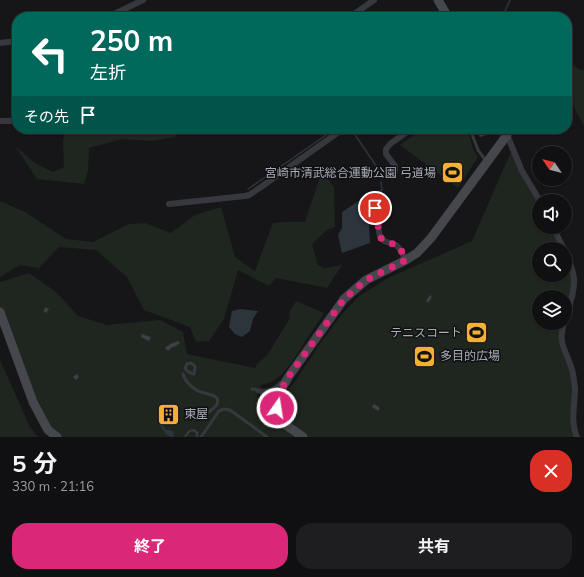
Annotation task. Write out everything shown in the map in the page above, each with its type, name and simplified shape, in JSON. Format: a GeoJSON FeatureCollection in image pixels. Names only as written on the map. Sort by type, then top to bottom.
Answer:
{"type":"FeatureCollection","features":[{"type":"Feature","properties":{"kind":"street"},"geometry":{"type":"LineString","coordinates":[[118,12],[143,0]]}},
{"type":"Feature","properties":{"kind":"street"},"geometry":{"type":"LineString","coordinates":[[357,12],[374,0]]}},
{"type":"Feature","properties":{"kind":"street"},"geometry":{"type":"LineString","coordinates":[[438,0],[445,12]]}},
{"type":"Feature","properties":{"kind":"street"},"geometry":{"type":"LineString","coordinates":[[0,43],[12,42]]}},
{"type":"Feature","properties":{"kind":"street"},"geometry":{"type":"LineString","coordinates":[[0,121],[12,121]]}},
{"type":"Feature","properties":{"kind":"street"},"geometry":{"type":"LineString","coordinates":[[169,204],[249,195],[336,134]]}},
{"type":"Feature","properties":{"kind":"street"},"geometry":{"type":"LineString","coordinates":[[395,171],[395,166],[386,154],[386,149],[403,134]]}},
{"type":"Feature","properties":{"kind":"street"},"geometry":{"type":"LineString","coordinates":[[303,437],[283,422],[279,416],[276,398],[289,376],[344,299],[366,280],[406,260],[432,238],[487,163],[505,134]]}},
{"type":"Feature","properties":{"kind":"street"},"geometry":{"type":"LineString","coordinates":[[507,134],[522,171],[536,194]]}},
{"type":"Feature","properties":{"kind":"street"},"geometry":{"type":"LineString","coordinates":[[375,208],[380,237],[384,241],[400,248],[406,260]]}},
{"type":"Feature","properties":{"kind":"street"},"geometry":{"type":"LineString","coordinates":[[572,272],[574,279],[572,295]]}},
{"type":"Feature","properties":{"kind":"street"},"geometry":{"type":"LineString","coordinates":[[0,312],[32,402],[48,430],[57,437]]}},
{"type":"Feature","properties":{"kind":"street"},"geometry":{"type":"LineString","coordinates":[[562,330],[561,337],[572,370],[575,388],[574,424],[577,437]]}},
{"type":"Feature","properties":{"kind":"lane"},"geometry":{"type":"LineString","coordinates":[[472,134],[478,150],[487,163]]}},
{"type":"Feature","properties":{"kind":"lane"},"geometry":{"type":"LineString","coordinates":[[183,374],[184,379],[199,392],[217,397],[218,404],[202,418]]}},
{"type":"Feature","properties":{"kind":"lane"},"geometry":{"type":"LineString","coordinates":[[276,398],[252,389],[267,391],[277,387],[289,376]]}},
{"type":"Feature","properties":{"kind":"lane"},"geometry":{"type":"LineString","coordinates":[[201,437],[219,411],[224,409],[230,410],[267,437]]}},
{"type":"Feature","properties":{"kind":"shaded area"},"geometry":{"type":"Polygon","coordinates":[[[572,64],[579,69],[584,70],[584,126],[572,104],[572,64]]]}},
{"type":"Feature","properties":{"kind":"shaded area"},"geometry":{"type":"Polygon","coordinates":[[[65,134],[178,134],[175,137],[153,141],[122,139],[89,148],[88,171],[84,184],[37,179],[15,146],[35,163],[53,172],[64,167],[63,140],[65,134]]]}},
{"type":"Feature","properties":{"kind":"shaded area","name":"宮崎市清武総合運動公園 弓道場"},"geometry":{"type":"Polygon","coordinates":[[[416,134],[468,134],[473,149],[478,157],[458,188],[400,145],[416,134]]]}},
{"type":"Feature","properties":{"kind":"shaded area"},"geometry":{"type":"Polygon","coordinates":[[[513,147],[536,194],[532,194],[532,234],[556,234],[560,242],[532,242],[532,282],[572,282],[572,273],[574,279],[572,290],[532,290],[532,330],[563,330],[561,337],[573,377],[576,435],[578,437],[57,437],[48,430],[0,312],[0,282],[29,273],[56,292],[78,316],[107,325],[160,320],[183,332],[187,354],[255,368],[257,364],[268,354],[290,318],[289,313],[296,301],[324,313],[292,362],[281,375],[271,382],[261,385],[257,396],[273,401],[292,386],[319,345],[343,313],[359,296],[390,277],[472,241],[513,147]]]}},
{"type":"Feature","properties":{"kind":"shaded area"},"geometry":{"type":"Polygon","coordinates":[[[322,171],[334,187],[335,227],[327,230],[312,244],[318,265],[324,268],[342,265],[327,288],[276,278],[269,286],[238,270],[224,319],[209,341],[196,342],[190,327],[144,310],[127,277],[96,250],[59,247],[39,268],[20,265],[0,277],[0,201],[25,212],[66,239],[93,242],[129,224],[145,223],[171,233],[195,215],[221,207],[235,257],[255,271],[273,223],[305,222],[322,171]]]}},
{"type":"Feature","properties":{"kind":"shaded area"},"geometry":{"type":"Polygon","coordinates":[[[374,191],[378,194],[375,203],[370,208],[370,243],[342,253],[338,235],[342,228],[342,212],[374,191]]]}},
{"type":"Feature","properties":{"kind":"shaded area"},"geometry":{"type":"Polygon","coordinates":[[[240,309],[258,311],[253,319],[250,331],[242,337],[235,334],[229,327],[232,311],[240,309]]]}},
{"type":"Feature","properties":{"kind":"shaded area"},"geometry":{"type":"Polygon","coordinates":[[[0,360],[30,427],[38,437],[0,437],[0,360]]]}},
{"type":"Feature","properties":{"kind":"shaded area"},"geometry":{"type":"Polygon","coordinates":[[[160,420],[166,430],[171,430],[174,433],[173,437],[168,436],[165,433],[159,424],[160,420]]]}},
{"type":"Feature","properties":{"kind":"building"},"geometry":{"type":"Polygon","coordinates":[[[478,134],[488,134],[480,137],[478,134]]]}},
{"type":"Feature","properties":{"kind":"building"},"geometry":{"type":"Polygon","coordinates":[[[430,295],[432,297],[428,303],[426,301],[430,295]]]}},
{"type":"Feature","properties":{"kind":"building"},"geometry":{"type":"Polygon","coordinates":[[[46,307],[49,309],[46,313],[43,311],[46,307]]]}},
{"type":"Feature","properties":{"kind":"building"},"geometry":{"type":"Polygon","coordinates":[[[142,334],[151,337],[149,341],[141,337],[142,334]]]}},
{"type":"Feature","properties":{"kind":"building"},"geometry":{"type":"Polygon","coordinates":[[[178,341],[180,343],[168,351],[165,348],[170,344],[178,341]]]}},
{"type":"Feature","properties":{"kind":"building"},"geometry":{"type":"Polygon","coordinates":[[[77,374],[79,377],[76,380],[73,377],[77,374]]]}},
{"type":"Feature","properties":{"kind":"building"},"geometry":{"type":"Polygon","coordinates":[[[374,404],[380,408],[378,411],[372,407],[374,404]]]}},
{"type":"Feature","properties":{"kind":"building","name":"東屋"},"geometry":{"type":"Polygon","coordinates":[[[169,409],[173,412],[167,421],[163,418],[169,409]]]}},
{"type":"Feature","properties":{"kind":"building"},"geometry":{"type":"Polygon","coordinates":[[[194,429],[198,432],[198,437],[196,437],[196,433],[193,431],[184,437],[188,431],[194,429]]]}},
{"type":"Feature","properties":{"kind":"waterway"},"geometry":{"type":"LineString","coordinates":[[504,12],[510,0]]}},
{"type":"Feature","properties":{"kind":"waterway"},"geometry":{"type":"LineString","coordinates":[[248,189],[328,134]]}},
{"type":"Feature","properties":{"kind":"waterway"},"geometry":{"type":"LineString","coordinates":[[354,134],[379,170],[380,176]]}},
{"type":"Feature","properties":{"kind":"waterway"},"geometry":{"type":"LineString","coordinates":[[377,193],[382,190],[381,182]]}},
{"type":"Feature","properties":{"kind":"place","name":"宮崎市清武総合運動公園 弓道場"},"geometry":{"type":"Point","coordinates":[452,173]}},
{"type":"Feature","properties":{"kind":"place","name":"テニスコート"},"geometry":{"type":"Point","coordinates":[477,333]}},
{"type":"Feature","properties":{"kind":"place","name":"多目的広場"},"geometry":{"type":"Point","coordinates":[425,356]}},
{"type":"Feature","properties":{"kind":"place","name":"東屋"},"geometry":{"type":"Point","coordinates":[169,414]}},
{"type":"Feature","properties":{"kind":"route"},"geometry":{"type":"LineString","coordinates":[[277,408],[275,400],[289,376],[344,299],[366,280],[406,260],[400,248],[384,241],[380,237],[375,208]]}}]}
